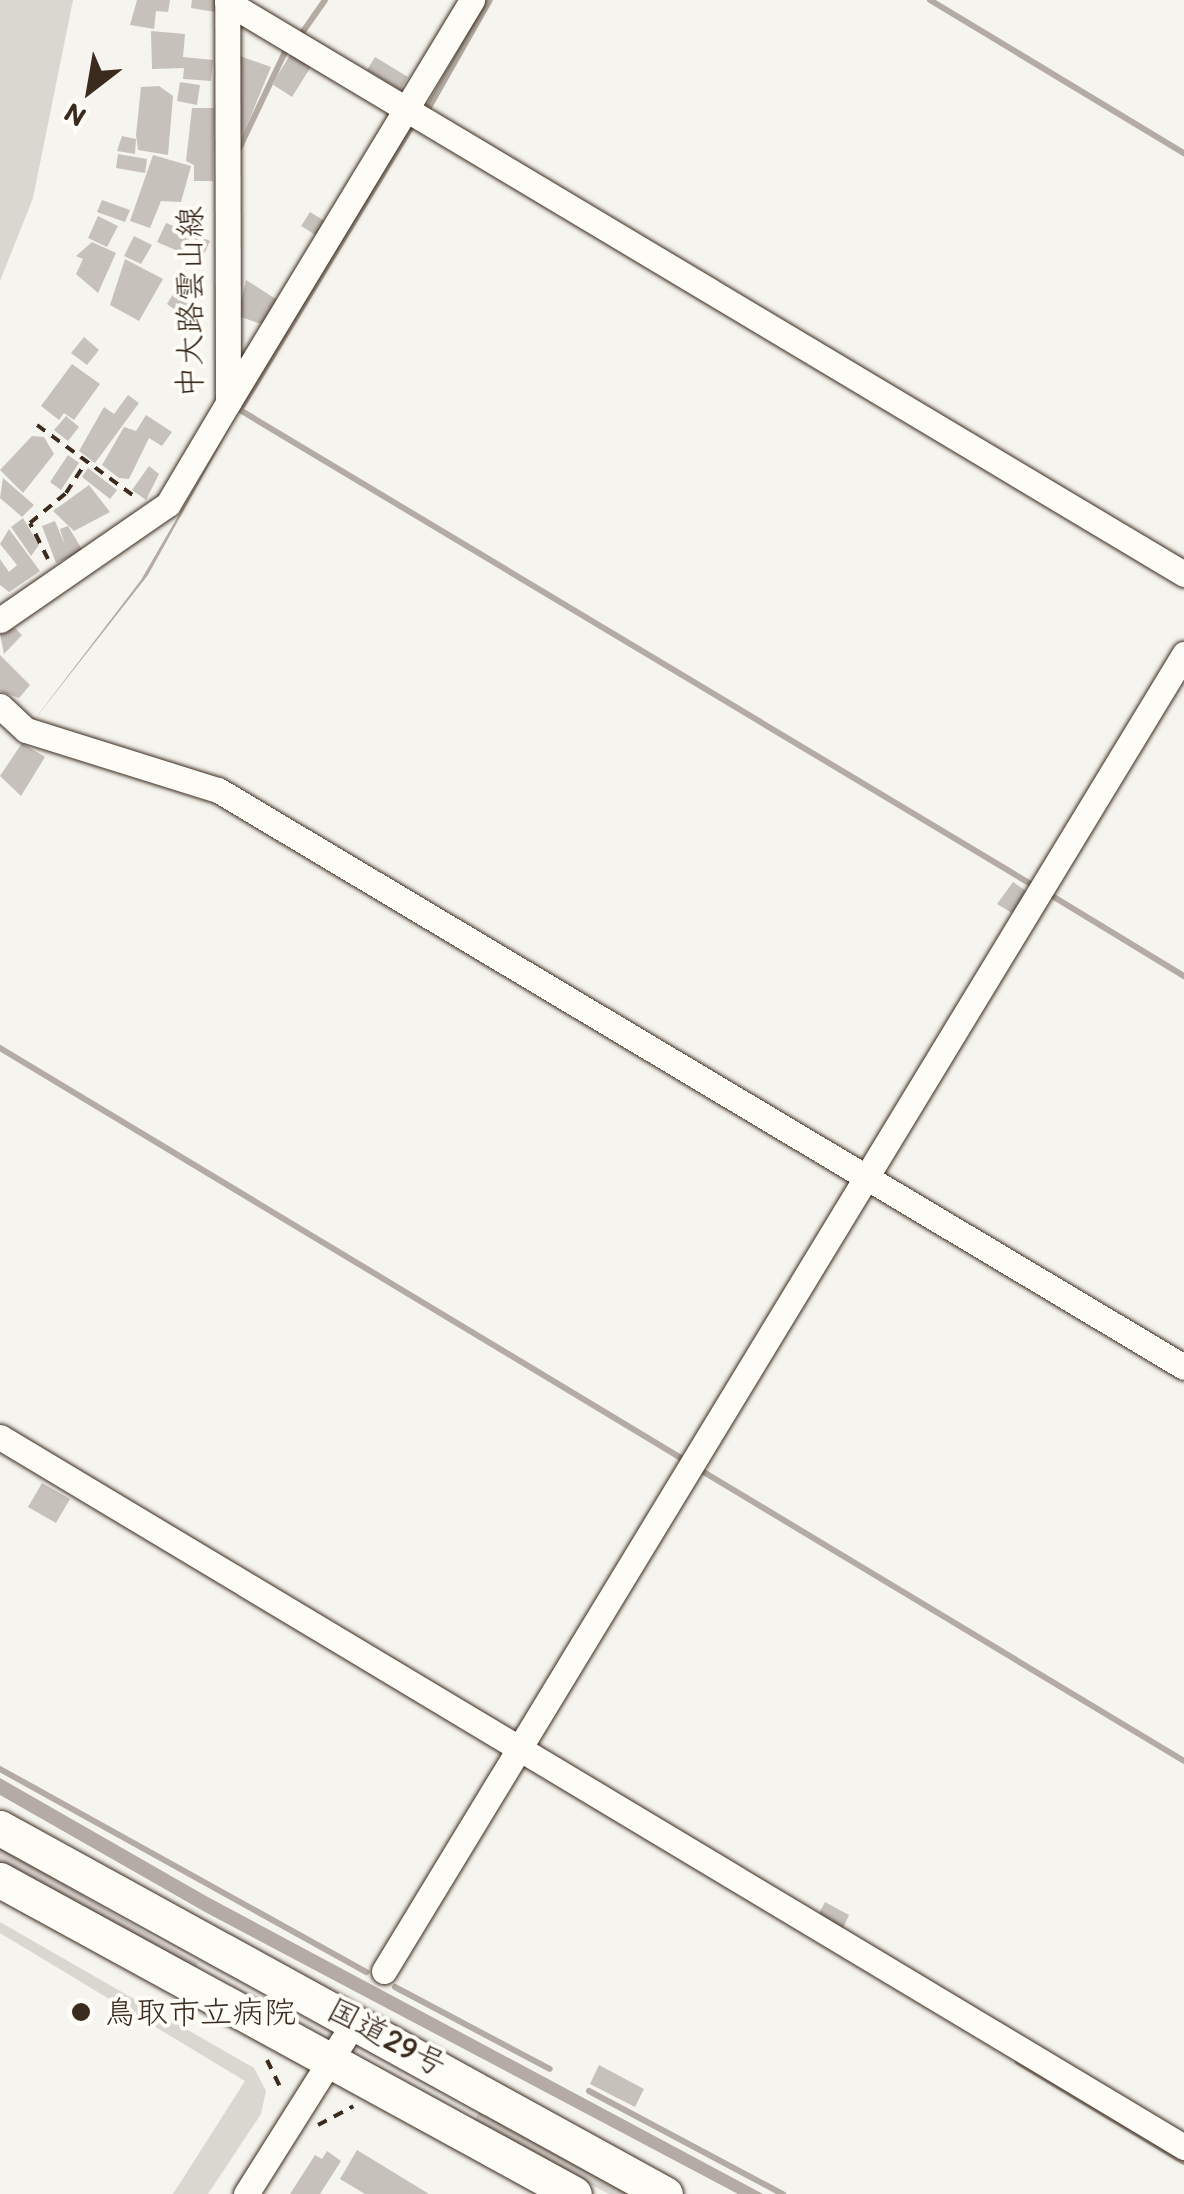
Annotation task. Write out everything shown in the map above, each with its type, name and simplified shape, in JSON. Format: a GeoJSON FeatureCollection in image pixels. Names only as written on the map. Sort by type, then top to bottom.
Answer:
{"type":"FeatureCollection","features":[{"type":"Feature","properties":{"kind":"highway","name":"国道29号"},"geometry":{"type":"LineString","coordinates":[[0,1828],[356,2019],[665,2194]]}},
{"type":"Feature","properties":{"kind":"highway","name":"国道29号"},"geometry":{"type":"LineString","coordinates":[[0,1880],[328,2063],[574,2194]]}},
{"type":"Feature","properties":{"kind":"street"},"geometry":{"type":"LineString","coordinates":[[228,402],[472,0]]}},
{"type":"Feature","properties":{"kind":"street"},"geometry":{"type":"LineString","coordinates":[[227,1],[1184,574]]}},
{"type":"Feature","properties":{"kind":"street","name":"中大路雲山線"},"geometry":{"type":"LineString","coordinates":[[0,620],[54,577],[126,538],[156,512],[228,402],[227,1]]}},
{"type":"Feature","properties":{"kind":"street"},"geometry":{"type":"LineString","coordinates":[[384,1972],[1184,654]]}},
{"type":"Feature","properties":{"kind":"street"},"geometry":{"type":"LineString","coordinates":[[0,706],[26,730],[218,790],[865,1180],[1184,1367]]}},
{"type":"Feature","properties":{"kind":"street"},"geometry":{"type":"LineString","coordinates":[[0,1437],[1184,2147]]}},
{"type":"Feature","properties":{"kind":"street"},"geometry":{"type":"LineString","coordinates":[[246,2194],[356,2019]]}},
{"type":"Feature","properties":{"kind":"path"},"geometry":{"type":"LineString","coordinates":[[38,425],[156,512]]}},
{"type":"Feature","properties":{"kind":"path"},"geometry":{"type":"LineString","coordinates":[[54,577],[30,523],[66,493],[87,462]]}},
{"type":"Feature","properties":{"kind":"path"},"geometry":{"type":"LineString","coordinates":[[260,2056],[283,2087],[278,2100]]}},
{"type":"Feature","properties":{"kind":"path"},"geometry":{"type":"LineString","coordinates":[[310,2131],[340,2109],[360,2107]]}},
{"type":"Feature","properties":{"kind":"shaded area"},"geometry":{"type":"Polygon","coordinates":[[[0,0],[73,0],[33,198],[0,281],[0,0]]]}},
{"type":"Feature","properties":{"kind":"shaded area"},"geometry":{"type":"Polygon","coordinates":[[[240,409],[148,575],[31,724],[141,580],[240,409]]]}},
{"type":"Feature","properties":{"kind":"shaded area"},"geometry":{"type":"Polygon","coordinates":[[[0,1778],[206,1896],[763,2194],[738,2194],[205,1912],[0,1795],[0,1778]]]}},
{"type":"Feature","properties":{"kind":"shaded area"},"geometry":{"type":"Polygon","coordinates":[[[0,1847],[198,1963],[194,1970],[0,1866],[0,1847]]]}},
{"type":"Feature","properties":{"kind":"shaded area"},"geometry":{"type":"Polygon","coordinates":[[[0,1922],[254,2068],[266,2091],[261,2114],[208,2194],[173,2194],[245,2081],[0,1933],[0,1922]]]}},
{"type":"Feature","properties":{"kind":"shaded area"},"geometry":{"type":"Polygon","coordinates":[[[479,2112],[628,2194],[609,2194],[473,2123],[479,2112]]]}},
{"type":"Feature","properties":{"kind":"building"},"geometry":{"type":"Polygon","coordinates":[[[137,0],[170,0],[168,12],[156,11],[154,29],[130,25],[137,0]]]}},
{"type":"Feature","properties":{"kind":"building"},"geometry":{"type":"Polygon","coordinates":[[[192,0],[217,0],[215,12],[191,8],[192,0]]]}},
{"type":"Feature","properties":{"kind":"building"},"geometry":{"type":"Polygon","coordinates":[[[151,31],[185,34],[183,57],[213,60],[211,81],[183,79],[184,68],[152,69],[151,31]]]}},
{"type":"Feature","properties":{"kind":"building"},"geometry":{"type":"Polygon","coordinates":[[[292,52],[312,65],[292,97],[272,84],[292,52]]]}},
{"type":"Feature","properties":{"kind":"building"},"geometry":{"type":"Polygon","coordinates":[[[234,54],[271,67],[243,135],[232,133],[234,54]]]}},
{"type":"Feature","properties":{"kind":"building"},"geometry":{"type":"Polygon","coordinates":[[[375,57],[408,77],[400,90],[367,70],[375,57]]]}},
{"type":"Feature","properties":{"kind":"building"},"geometry":{"type":"Polygon","coordinates":[[[180,82],[200,85],[197,105],[177,101],[180,82]]]}},
{"type":"Feature","properties":{"kind":"building"},"geometry":{"type":"Polygon","coordinates":[[[159,86],[173,96],[168,155],[138,150],[136,135],[141,87],[159,86]]]}},
{"type":"Feature","properties":{"kind":"building"},"geometry":{"type":"Polygon","coordinates":[[[192,108],[214,108],[213,181],[194,181],[194,165],[186,161],[192,108]]]}},
{"type":"Feature","properties":{"kind":"building"},"geometry":{"type":"Polygon","coordinates":[[[122,136],[136,139],[135,154],[117,151],[122,136]]]}},
{"type":"Feature","properties":{"kind":"building"},"geometry":{"type":"Polygon","coordinates":[[[118,154],[147,159],[145,173],[116,168],[118,154]]]}},
{"type":"Feature","properties":{"kind":"building"},"geometry":{"type":"Polygon","coordinates":[[[153,155],[191,166],[181,202],[161,201],[150,228],[130,221],[153,155]]]}},
{"type":"Feature","properties":{"kind":"building"},"geometry":{"type":"Polygon","coordinates":[[[102,200],[130,210],[125,222],[97,212],[102,200]]]}},
{"type":"Feature","properties":{"kind":"building"},"geometry":{"type":"Polygon","coordinates":[[[310,212],[328,223],[319,237],[301,226],[310,212]]]}},
{"type":"Feature","properties":{"kind":"building"},"geometry":{"type":"Polygon","coordinates":[[[98,216],[118,226],[107,247],[88,238],[98,216]]]}},
{"type":"Feature","properties":{"kind":"building"},"geometry":{"type":"Polygon","coordinates":[[[166,223],[210,241],[201,261],[157,242],[166,223]]]}},
{"type":"Feature","properties":{"kind":"building"},"geometry":{"type":"Polygon","coordinates":[[[134,236],[152,245],[141,264],[124,256],[134,236]]]}},
{"type":"Feature","properties":{"kind":"building"},"geometry":{"type":"Polygon","coordinates":[[[92,242],[116,253],[98,293],[76,274],[83,259],[76,256],[92,242]]]}},
{"type":"Feature","properties":{"kind":"building"},"geometry":{"type":"Polygon","coordinates":[[[125,259],[163,279],[139,321],[110,305],[125,259]]]}},
{"type":"Feature","properties":{"kind":"building"},"geometry":{"type":"Polygon","coordinates":[[[186,273],[201,281],[181,314],[167,304],[186,273]]]}},
{"type":"Feature","properties":{"kind":"building"},"geometry":{"type":"Polygon","coordinates":[[[246,280],[279,301],[264,325],[238,316],[246,280]]]}},
{"type":"Feature","properties":{"kind":"building"},"geometry":{"type":"Polygon","coordinates":[[[84,337],[99,350],[87,365],[71,353],[84,337]]]}},
{"type":"Feature","properties":{"kind":"building"},"geometry":{"type":"Polygon","coordinates":[[[72,364],[100,384],[74,420],[64,413],[59,420],[41,406],[72,364]]]}},
{"type":"Feature","properties":{"kind":"building"},"geometry":{"type":"Polygon","coordinates":[[[128,395],[139,403],[95,463],[79,451],[104,407],[114,414],[128,395]]]}},
{"type":"Feature","properties":{"kind":"building"},"geometry":{"type":"Polygon","coordinates":[[[146,415],[172,432],[162,446],[149,438],[129,479],[119,478],[102,465],[124,427],[136,431],[146,415]]]}},
{"type":"Feature","properties":{"kind":"building"},"geometry":{"type":"Polygon","coordinates":[[[66,416],[79,427],[68,441],[54,430],[66,416]]]}},
{"type":"Feature","properties":{"kind":"building"},"geometry":{"type":"Polygon","coordinates":[[[32,436],[44,437],[54,454],[23,493],[0,470],[32,436]]]}},
{"type":"Feature","properties":{"kind":"building"},"geometry":{"type":"Polygon","coordinates":[[[68,455],[79,463],[61,490],[50,482],[68,455]]]}},
{"type":"Feature","properties":{"kind":"building"},"geometry":{"type":"Polygon","coordinates":[[[149,466],[159,474],[146,500],[132,490],[149,466]]]}},
{"type":"Feature","properties":{"kind":"building"},"geometry":{"type":"Polygon","coordinates":[[[88,468],[117,490],[110,499],[82,477],[88,468]]]}},
{"type":"Feature","properties":{"kind":"building"},"geometry":{"type":"Polygon","coordinates":[[[3,478],[34,505],[22,517],[0,498],[3,478]]]}},
{"type":"Feature","properties":{"kind":"building"},"geometry":{"type":"Polygon","coordinates":[[[89,485],[110,512],[74,531],[53,511],[89,485]]]}},
{"type":"Feature","properties":{"kind":"building"},"geometry":{"type":"Polygon","coordinates":[[[23,518],[39,545],[31,556],[11,527],[23,518]]]}},
{"type":"Feature","properties":{"kind":"building"},"geometry":{"type":"Polygon","coordinates":[[[55,521],[65,545],[60,529],[68,526],[83,551],[56,563],[42,526],[55,521]]]}},
{"type":"Feature","properties":{"kind":"building"},"geometry":{"type":"Polygon","coordinates":[[[9,529],[40,571],[9,592],[0,585],[0,559],[9,572],[17,565],[0,544],[9,529]]]}},
{"type":"Feature","properties":{"kind":"building"},"geometry":{"type":"Polygon","coordinates":[[[15,628],[22,635],[4,654],[0,634],[15,628]]]}},
{"type":"Feature","properties":{"kind":"building"},"geometry":{"type":"Polygon","coordinates":[[[0,655],[30,685],[19,698],[0,691],[0,655]]]}},
{"type":"Feature","properties":{"kind":"building"},"geometry":{"type":"Polygon","coordinates":[[[22,743],[45,757],[21,796],[0,776],[22,743]]]}},
{"type":"Feature","properties":{"kind":"building"},"geometry":{"type":"Polygon","coordinates":[[[1013,882],[1026,891],[1012,913],[997,904],[1013,882]]]}},
{"type":"Feature","properties":{"kind":"building"},"geometry":{"type":"Polygon","coordinates":[[[42,1483],[70,1499],[56,1523],[28,1507],[42,1483]]]}},
{"type":"Feature","properties":{"kind":"building"},"geometry":{"type":"Polygon","coordinates":[[[825,1902],[849,1915],[843,1928],[818,1915],[825,1902]]]}},
{"type":"Feature","properties":{"kind":"building"},"geometry":{"type":"Polygon","coordinates":[[[599,2065],[644,2089],[635,2107],[590,2084],[599,2065]]]}},
{"type":"Feature","properties":{"kind":"building"},"geometry":{"type":"Polygon","coordinates":[[[357,2150],[429,2194],[365,2194],[340,2179],[357,2150]]]}},
{"type":"Feature","properties":{"kind":"building"},"geometry":{"type":"Polygon","coordinates":[[[327,2151],[341,2161],[320,2194],[290,2194],[315,2155],[322,2159],[327,2151]]]}},
{"type":"Feature","properties":{"kind":"waterway"},"geometry":{"type":"LineString","coordinates":[[302,33],[325,0]]}},
{"type":"Feature","properties":{"kind":"waterway"},"geometry":{"type":"LineString","coordinates":[[428,109],[490,0]]}},
{"type":"Feature","properties":{"kind":"waterway"},"geometry":{"type":"LineString","coordinates":[[930,0],[1184,153]]}},
{"type":"Feature","properties":{"kind":"waterway"},"geometry":{"type":"LineString","coordinates":[[238,151],[287,48]]}},
{"type":"Feature","properties":{"kind":"waterway"},"geometry":{"type":"LineString","coordinates":[[240,410],[410,129]]}},
{"type":"Feature","properties":{"kind":"waterway"},"geometry":{"type":"LineString","coordinates":[[240,410],[1029,883]]}},
{"type":"Feature","properties":{"kind":"waterway"},"geometry":{"type":"LineString","coordinates":[[1049,894],[1184,976]]}},
{"type":"Feature","properties":{"kind":"waterway"},"geometry":{"type":"LineString","coordinates":[[0,1048],[686,1461]]}},
{"type":"Feature","properties":{"kind":"waterway"},"geometry":{"type":"LineString","coordinates":[[697,1468],[1184,1761]]}},
{"type":"Feature","properties":{"kind":"waterway"},"geometry":{"type":"LineString","coordinates":[[0,1769],[366,1972]]}},
{"type":"Feature","properties":{"kind":"waterway"},"geometry":{"type":"LineString","coordinates":[[395,1987],[550,2069]]}},
{"type":"Feature","properties":{"kind":"waterway"},"geometry":{"type":"LineString","coordinates":[[1018,2062],[1184,2162]]}},
{"type":"Feature","properties":{"kind":"waterway"},"geometry":{"type":"LineString","coordinates":[[589,2091],[783,2194]]}},
{"type":"Feature","properties":{"kind":"place","name":"鳥取市立病院"},"geometry":{"type":"Point","coordinates":[81,2012]}}]}
